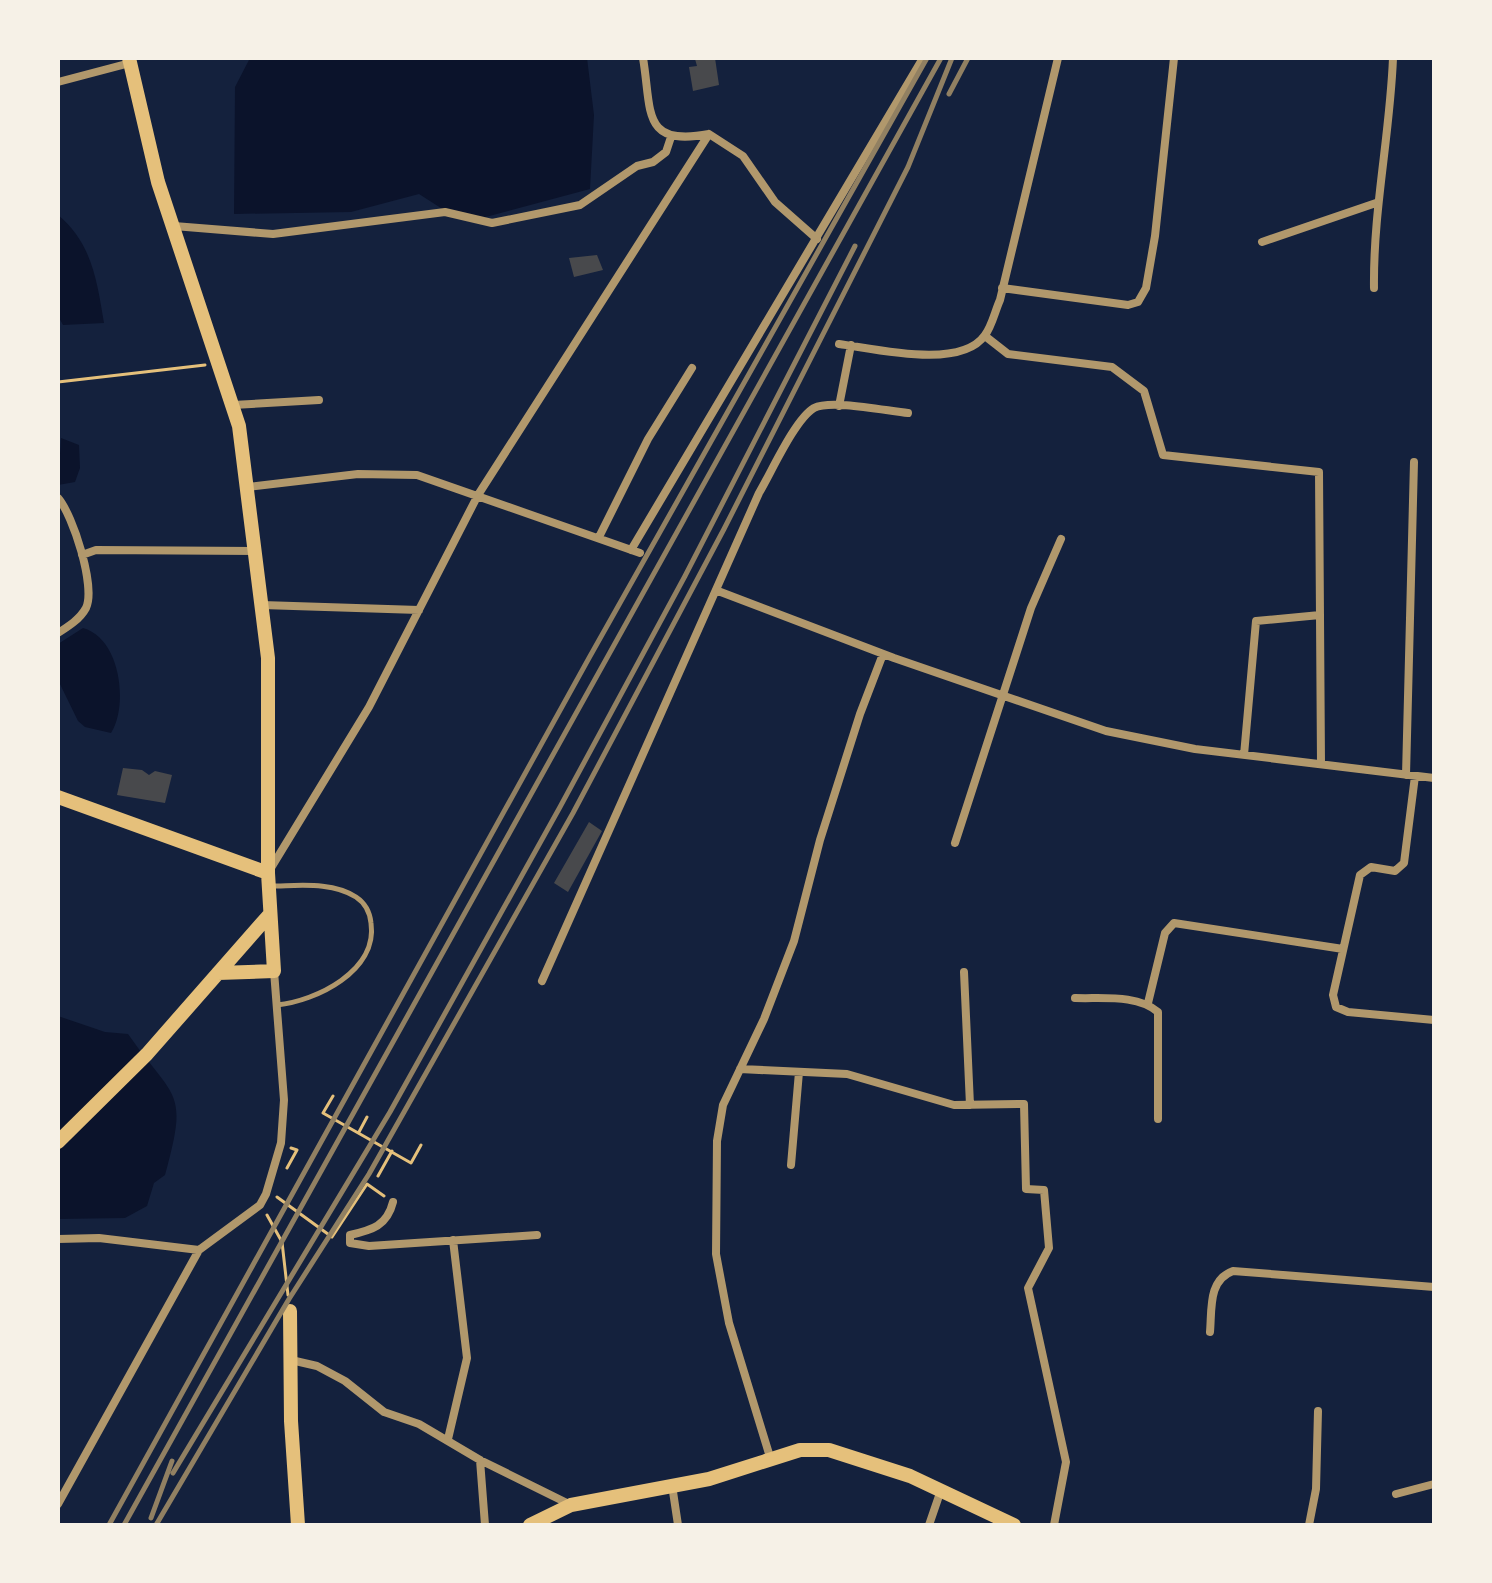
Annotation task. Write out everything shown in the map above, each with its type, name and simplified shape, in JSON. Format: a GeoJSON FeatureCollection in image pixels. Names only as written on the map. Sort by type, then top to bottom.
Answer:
{"type":"FeatureCollection","features":[{"type":"Feature","properties":{"kind":"main road"},"geometry":{"type":"LineString","coordinates":[[129,60],[158,182],[233,405],[248,487],[268,658],[268,879],[274,971],[218,973]]}},
{"type":"Feature","properties":{"kind":"main road"},"geometry":{"type":"LineString","coordinates":[[58,797],[268,879]]}},
{"type":"Feature","properties":{"kind":"main road"},"geometry":{"type":"LineString","coordinates":[[58,1142],[147,1054],[270,914]]}},
{"type":"Feature","properties":{"kind":"main road"},"geometry":{"type":"LineString","coordinates":[[290,1311],[298,1525]]}},
{"type":"Feature","properties":{"kind":"main road"},"geometry":{"type":"LineString","coordinates":[[530,1525],[571,1505],[720,1476],[770,1457],[800,1450],[829,1450],[910,1476],[1014,1525]]}},
{"type":"Feature","properties":{"kind":"street"},"geometry":{"type":"LineString","coordinates":[[643,58],[654,124],[663,135],[680,140],[709,134],[743,156],[775,202],[817,239]]}},
{"type":"Feature","properties":{"kind":"street"},"geometry":{"type":"LineString","coordinates":[[248,487],[391,474],[417,475],[635,551],[923,58]]}},
{"type":"Feature","properties":{"kind":"street"},"geometry":{"type":"LineString","coordinates":[[839,344],[938,355],[965,352],[985,336],[1002,288],[1058,58]]}},
{"type":"Feature","properties":{"kind":"street"},"geometry":{"type":"LineString","coordinates":[[1002,288],[1128,305],[1138,302],[1146,288],[1155,236],[1174,58]]}},
{"type":"Feature","properties":{"kind":"street"},"geometry":{"type":"LineString","coordinates":[[1374,288],[1376,203],[1388,137],[1393,58]]}},
{"type":"Feature","properties":{"kind":"street"},"geometry":{"type":"LineString","coordinates":[[58,82],[129,60]]}},
{"type":"Feature","properties":{"kind":"street"},"geometry":{"type":"LineString","coordinates":[[268,879],[369,707],[478,495],[709,134]]}},
{"type":"Feature","properties":{"kind":"street"},"geometry":{"type":"LineString","coordinates":[[174,226],[273,234],[445,212],[492,223],[580,205],[637,166],[653,162],[666,152],[671,137]]}},
{"type":"Feature","properties":{"kind":"street"},"geometry":{"type":"LineString","coordinates":[[1262,242],[1376,203]]}},
{"type":"Feature","properties":{"kind":"street"},"geometry":{"type":"LineString","coordinates":[[985,336],[1008,354],[1112,367],[1144,391],[1163,455],[1319,472],[1321,764]]}},
{"type":"Feature","properties":{"kind":"street"},"geometry":{"type":"LineString","coordinates":[[839,406],[851,345]]}},
{"type":"Feature","properties":{"kind":"street"},"geometry":{"type":"LineString","coordinates":[[599,537],[648,439],[692,368]]}},
{"type":"Feature","properties":{"kind":"street"},"geometry":{"type":"LineString","coordinates":[[233,405],[319,400]]}},
{"type":"Feature","properties":{"kind":"street"},"geometry":{"type":"LineString","coordinates":[[542,981],[759,493],[803,418],[814,408],[839,406],[908,413]]}},
{"type":"Feature","properties":{"kind":"street"},"geometry":{"type":"LineString","coordinates":[[1414,462],[1411,775],[1404,863],[1395,871],[1371,867],[1360,875],[1333,995],[1336,1007],[1348,1012],[1434,1020]]}},
{"type":"Feature","properties":{"kind":"street"},"geometry":{"type":"LineString","coordinates":[[58,498],[82,555],[90,595],[79,618],[58,633]]}},
{"type":"Feature","properties":{"kind":"street"},"geometry":{"type":"LineString","coordinates":[[955,843],[1031,608],[1061,539]]}},
{"type":"Feature","properties":{"kind":"street"},"geometry":{"type":"LineString","coordinates":[[82,555],[96,550],[256,551]]}},
{"type":"Feature","properties":{"kind":"street"},"geometry":{"type":"LineString","coordinates":[[718,591],[883,654],[1106,731],[1244,755],[1434,778]]}},
{"type":"Feature","properties":{"kind":"street"},"geometry":{"type":"LineString","coordinates":[[262,605],[419,610]]}},
{"type":"Feature","properties":{"kind":"street"},"geometry":{"type":"LineString","coordinates":[[1244,755],[1256,621],[1320,615]]}},
{"type":"Feature","properties":{"kind":"street"},"geometry":{"type":"LineString","coordinates":[[770,1457],[733,1336],[716,1254],[717,1141],[723,1105],[794,941],[820,840],[860,714],[883,654]]}},
{"type":"Feature","properties":{"kind":"street"},"geometry":{"type":"LineString","coordinates":[[1148,1003],[1165,933],[1174,923],[1343,949]]}},
{"type":"Feature","properties":{"kind":"street"},"geometry":{"type":"LineString","coordinates":[[58,1504],[199,1250],[260,1205],[272,1178],[281,1143],[284,1100],[274,971]]}},
{"type":"Feature","properties":{"kind":"street"},"geometry":{"type":"LineString","coordinates":[[964,972],[970,1105]]}},
{"type":"Feature","properties":{"kind":"street"},"geometry":{"type":"LineString","coordinates":[[1075,998],[1148,1003],[1158,1012],[1158,1119]]}},
{"type":"Feature","properties":{"kind":"street"},"geometry":{"type":"LineString","coordinates":[[740,1069],[847,1074],[932,1100],[970,1105],[1024,1104],[1026,1189],[1044,1190],[1049,1248],[1028,1288],[1066,1462],[1054,1525]]}},
{"type":"Feature","properties":{"kind":"street"},"geometry":{"type":"LineString","coordinates":[[791,1165],[799,1072]]}},
{"type":"Feature","properties":{"kind":"street"},"geometry":{"type":"LineString","coordinates":[[393,1202],[390,1217],[374,1230],[350,1235],[350,1243],[369,1246],[537,1235]]}},
{"type":"Feature","properties":{"kind":"street"},"geometry":{"type":"LineString","coordinates":[[58,1239],[99,1238],[199,1250]]}},
{"type":"Feature","properties":{"kind":"street"},"geometry":{"type":"LineString","coordinates":[[448,1439],[467,1358],[453,1240]]}},
{"type":"Feature","properties":{"kind":"street"},"geometry":{"type":"LineString","coordinates":[[1210,1332],[1215,1286],[1222,1275],[1233,1271],[1434,1287]]}},
{"type":"Feature","properties":{"kind":"street"},"geometry":{"type":"LineString","coordinates":[[291,1360],[317,1366],[345,1381],[384,1412],[448,1439],[480,1460],[571,1505]]}},
{"type":"Feature","properties":{"kind":"street"},"geometry":{"type":"LineString","coordinates":[[1309,1525],[1316,1489],[1318,1411]]}},
{"type":"Feature","properties":{"kind":"street"},"geometry":{"type":"LineString","coordinates":[[480,1460],[485,1525]]}},
{"type":"Feature","properties":{"kind":"street"},"geometry":{"type":"LineString","coordinates":[[1396,1494],[1434,1484]]}},
{"type":"Feature","properties":{"kind":"street"},"geometry":{"type":"LineString","coordinates":[[672,1485],[678,1525]]}},
{"type":"Feature","properties":{"kind":"street"},"geometry":{"type":"LineString","coordinates":[[929,1525],[941,1490]]}},
{"type":"Feature","properties":{"kind":"lane"},"geometry":{"type":"LineString","coordinates":[[268,879],[321,886],[357,897],[366,907],[372,937],[363,957],[333,986],[301,1002],[277,1005]]}},
{"type":"Feature","properties":{"kind":"path"},"geometry":{"type":"LineString","coordinates":[[58,382],[221,363]]}},
{"type":"Feature","properties":{"kind":"path"},"geometry":{"type":"LineString","coordinates":[[333,1096],[323,1113],[411,1163],[421,1145]]}},
{"type":"Feature","properties":{"kind":"path"},"geometry":{"type":"LineString","coordinates":[[359,1132],[367,1117]]}},
{"type":"Feature","properties":{"kind":"path"},"geometry":{"type":"LineString","coordinates":[[272,1178],[291,1147],[297,1150],[285,1172]]}},
{"type":"Feature","properties":{"kind":"path"},"geometry":{"type":"LineString","coordinates":[[378,1176],[392,1151]]}},
{"type":"Feature","properties":{"kind":"path"},"geometry":{"type":"LineString","coordinates":[[272,1193],[332,1237],[367,1184],[393,1202]]}},
{"type":"Feature","properties":{"kind":"path"},"geometry":{"type":"LineString","coordinates":[[260,1205],[282,1242],[290,1311]]}},
{"type":"Feature","properties":{"kind":"water"},"geometry":{"type":"Polygon","coordinates":[[[250,58],[587,58],[594,115],[590,189],[482,218],[458,219],[419,194],[351,212],[234,214],[235,87],[250,58]]]}},
{"type":"Feature","properties":{"kind":"water"},"geometry":{"type":"Polygon","coordinates":[[[58,215],[86,250],[104,323],[63,325],[58,316],[58,215]]]}},
{"type":"Feature","properties":{"kind":"water"},"geometry":{"type":"Polygon","coordinates":[[[61,438],[79,445],[80,468],[75,482],[58,485],[61,438]]]}},
{"type":"Feature","properties":{"kind":"water"},"geometry":{"type":"Polygon","coordinates":[[[83,628],[96,634],[106,645],[118,673],[119,706],[111,733],[85,727],[78,721],[58,680],[58,644],[83,628]]]}},
{"type":"Feature","properties":{"kind":"water"},"geometry":{"type":"Polygon","coordinates":[[[58,1016],[105,1032],[128,1034],[173,1097],[176,1126],[165,1175],[154,1183],[147,1206],[125,1218],[58,1219],[58,1016]]]}},
{"type":"Feature","properties":{"kind":"building"},"geometry":{"type":"Polygon","coordinates":[[[715,58],[719,85],[693,91],[689,67],[697,66],[695,59],[715,58]]]}},
{"type":"Feature","properties":{"kind":"building"},"geometry":{"type":"Polygon","coordinates":[[[597,255],[603,270],[574,277],[569,258],[597,255]]]}},
{"type":"Feature","properties":{"kind":"building"},"geometry":{"type":"Polygon","coordinates":[[[123,768],[142,770],[149,775],[155,771],[172,775],[165,803],[117,795],[123,768]]]}},
{"type":"Feature","properties":{"kind":"building"},"geometry":{"type":"Polygon","coordinates":[[[589,822],[602,831],[568,892],[554,883],[589,822]]]}},
{"type":"Feature","properties":{"kind":"railway"},"geometry":{"type":"LineString","coordinates":[[109,1525],[589,658],[927,58]]}},
{"type":"Feature","properties":{"kind":"railway"},"geometry":{"type":"LineString","coordinates":[[124,1525],[941,58]]}},
{"type":"Feature","properties":{"kind":"railway"},"geometry":{"type":"LineString","coordinates":[[156,1525],[289,1299],[369,1174],[573,813],[724,529],[908,167],[952,58]]}},
{"type":"Feature","properties":{"kind":"railway"},"geometry":{"type":"LineString","coordinates":[[949,94],[968,58]]}},
{"type":"Feature","properties":{"kind":"railway"},"geometry":{"type":"LineString","coordinates":[[173,1473],[390,1112],[560,807],[685,576],[855,246]]}},
{"type":"Feature","properties":{"kind":"railway"},"geometry":{"type":"LineString","coordinates":[[151,1518],[172,1461]]}}]}
